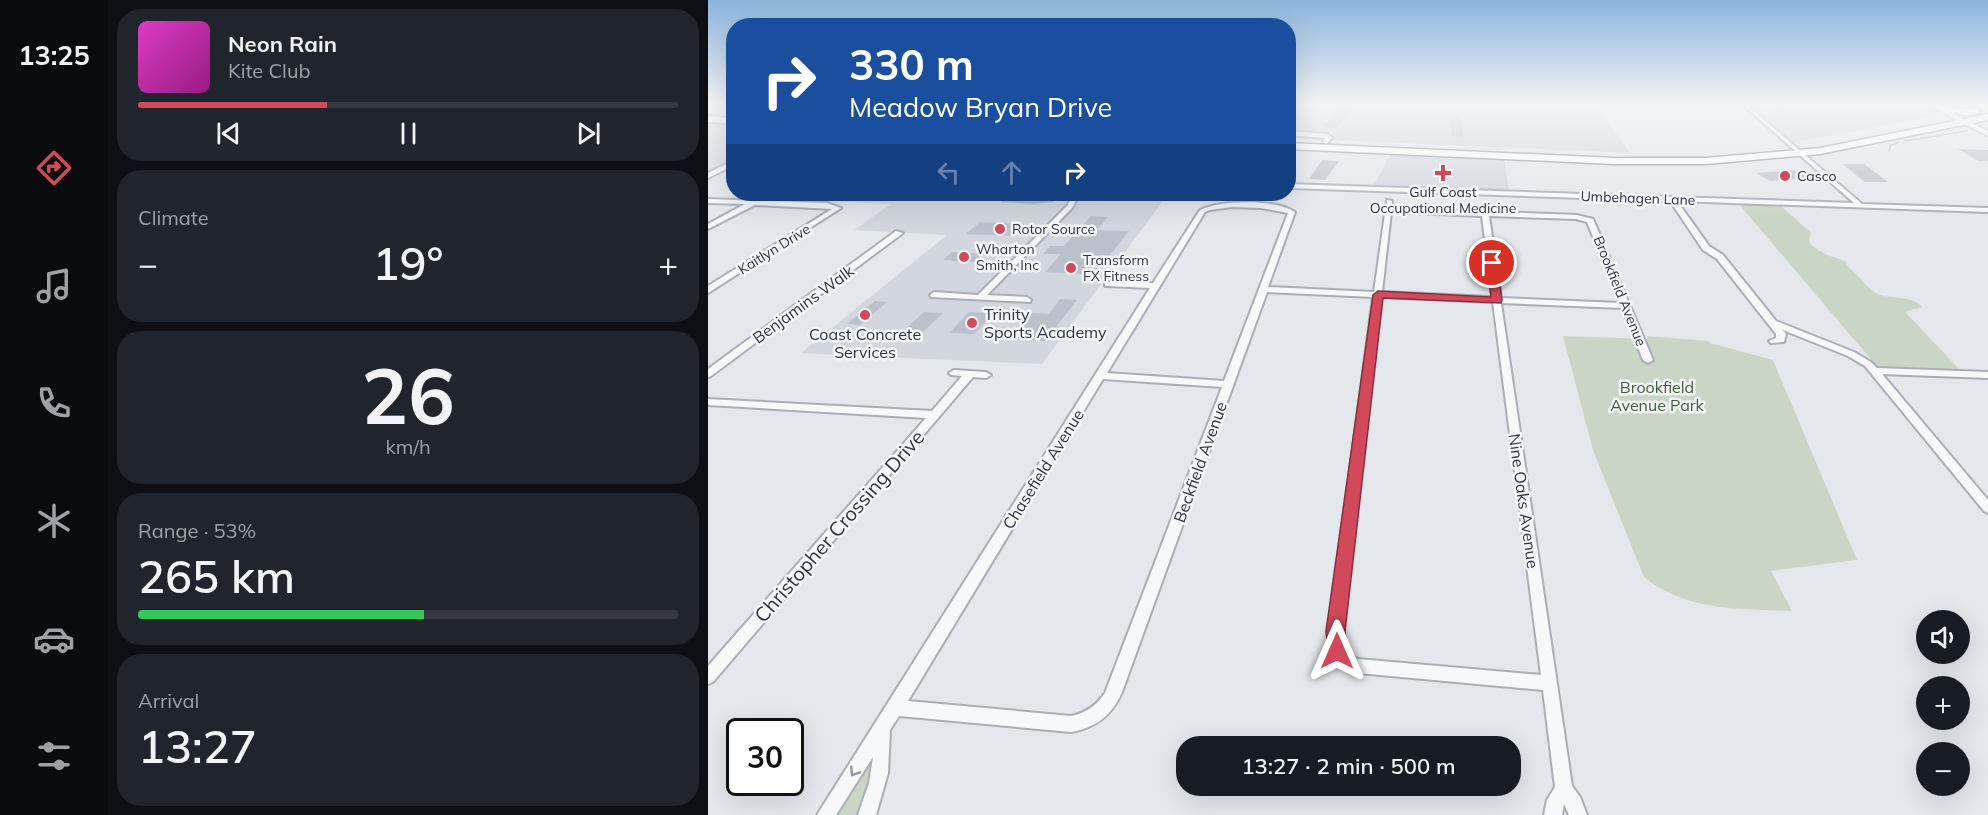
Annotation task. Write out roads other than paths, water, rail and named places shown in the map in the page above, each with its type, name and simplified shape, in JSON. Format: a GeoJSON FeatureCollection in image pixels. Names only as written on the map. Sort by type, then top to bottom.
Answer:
{"type":"FeatureCollection","features":[{"type":"Feature","properties":{"kind":"highway"},"geometry":{"type":"LineString","coordinates":[[1327,142],[1660,155],[1820,151],[1865,142]]}},
{"type":"Feature","properties":{"kind":"highway"},"geometry":{"type":"LineString","coordinates":[[1296,146],[1706,161],[1796,150],[1832,142]]}},
{"type":"Feature","properties":{"kind":"highway"},"geometry":{"type":"LineString","coordinates":[[1820,151],[1853,142]]}},
{"type":"Feature","properties":{"kind":"highway"},"geometry":{"type":"LineString","coordinates":[[1367,150],[1484,153],[1490,153],[1491,150]]}},
{"type":"Feature","properties":{"kind":"street"},"geometry":{"type":"LineString","coordinates":[[1787,142],[1861,206]]}},
{"type":"Feature","properties":{"kind":"street"},"geometry":{"type":"LineString","coordinates":[[708,176],[726,166]]}},
{"type":"Feature","properties":{"kind":"street","name":"Umbehagen Lane"},"geometry":{"type":"LineString","coordinates":[[1296,186],[1988,210]]}},
{"type":"Feature","properties":{"kind":"street"},"geometry":{"type":"LineString","coordinates":[[1672,199],[1706,248],[1720,257],[1772,323],[1781,338],[1774,341]]}},
{"type":"Feature","properties":{"kind":"street"},"geometry":{"type":"LineString","coordinates":[[708,201],[753,203]]}},
{"type":"Feature","properties":{"kind":"street"},"geometry":{"type":"LineString","coordinates":[[980,298],[1070,207],[1073,201]]}},
{"type":"Feature","properties":{"kind":"street"},"geometry":{"type":"LineString","coordinates":[[708,227],[753,203]]}},
{"type":"Feature","properties":{"kind":"street","name":"Kaitlyn Drive"},"geometry":{"type":"LineString","coordinates":[[708,290],[835,211],[837,207],[753,203]]}},
{"type":"Feature","properties":{"kind":"street","name":"Beckfield Avenue"},"geometry":{"type":"LineString","coordinates":[[895,708],[1071,723],[1086,720],[1104,709],[1114,692],[1292,214],[1289,209],[1279,207],[1218,205],[1204,209]]}},
{"type":"Feature","properties":{"kind":"street"},"geometry":{"type":"LineString","coordinates":[[1485,214],[1389,205],[1336,631],[1337,651],[1347,663],[1358,666],[1549,683]]}},
{"type":"Feature","properties":{"kind":"street","name":"Chasefield Avenue"},"geometry":{"type":"LineString","coordinates":[[826,815],[895,708],[1204,209]]}},
{"type":"Feature","properties":{"kind":"street","name":"Brookfield Avenue"},"geometry":{"type":"LineString","coordinates":[[1485,214],[1577,217],[1591,222],[1648,360]]}},
{"type":"Feature","properties":{"kind":"street","name":"Nine Oaks Avenue"},"geometry":{"type":"LineString","coordinates":[[1485,214],[1564,789],[1574,803],[1578,815]]}},
{"type":"Feature","properties":{"kind":"street","name":"Benjamins Walk"},"geometry":{"type":"LineString","coordinates":[[708,374],[899,233]]}},
{"type":"Feature","properties":{"kind":"street"},"geometry":{"type":"LineString","coordinates":[[1108,284],[1155,286]]}},
{"type":"Feature","properties":{"kind":"street"},"geometry":{"type":"LineString","coordinates":[[1265,289],[1626,306]]}},
{"type":"Feature","properties":{"kind":"street"},"geometry":{"type":"LineString","coordinates":[[934,295],[1027,300]]}},
{"type":"Feature","properties":{"kind":"street"},"geometry":{"type":"LineString","coordinates":[[1772,323],[1851,354],[1869,364],[1988,508]]}},
{"type":"Feature","properties":{"kind":"street"},"geometry":{"type":"LineString","coordinates":[[1876,372],[1988,375]]}},
{"type":"Feature","properties":{"kind":"street"},"geometry":{"type":"LineString","coordinates":[[954,373],[986,375]]}},
{"type":"Feature","properties":{"kind":"street","name":"Christopher Crossing Drive"},"geometry":{"type":"LineString","coordinates":[[708,677],[970,374]]}},
{"type":"Feature","properties":{"kind":"street"},"geometry":{"type":"LineString","coordinates":[[1100,376],[1229,384]]}},
{"type":"Feature","properties":{"kind":"street"},"geometry":{"type":"LineString","coordinates":[[708,402],[934,415]]}},
{"type":"Feature","properties":{"kind":"street"},"geometry":{"type":"LineString","coordinates":[[867,815],[878,785],[882,765],[882,728]]}},
{"type":"Feature","properties":{"kind":"street"},"geometry":{"type":"LineString","coordinates":[[1553,815],[1556,800],[1564,789]]}},
{"type":"Feature","properties":{"kind":"water"},"geometry":{"type":"Polygon","coordinates":[[[1001,201],[1054,202],[1032,204],[1001,201]]]}},
{"type":"Feature","properties":{"kind":"waterway"},"geometry":{"type":"LineString","coordinates":[[1889,151],[1890,146],[1899,142]]}},
{"type":"Feature","properties":{"kind":"place","name":"Gulf Coast Occupational Medicine"},"geometry":{"type":"Point","coordinates":[1443,173]}},
{"type":"Feature","properties":{"kind":"place","name":"Casco"},"geometry":{"type":"Point","coordinates":[1785,176]}},
{"type":"Feature","properties":{"kind":"place","name":"Rotor Source"},"geometry":{"type":"Point","coordinates":[1000,229]}},
{"type":"Feature","properties":{"kind":"place","name":"Wharton Smith, Inc"},"geometry":{"type":"Point","coordinates":[964,257]}},
{"type":"Feature","properties":{"kind":"place","name":"Transform FX Fitness"},"geometry":{"type":"Point","coordinates":[1071,268]}},
{"type":"Feature","properties":{"kind":"place","name":"Coast Concrete Services"},"geometry":{"type":"Point","coordinates":[865,315]}},
{"type":"Feature","properties":{"kind":"place","name":"Trinity Sports Academy"},"geometry":{"type":"Point","coordinates":[972,323]}},
{"type":"Feature","properties":{"kind":"park label","name":"Brookfield Avenue Park"},"geometry":{"type":"Point","coordinates":[1657,396]}}]}
